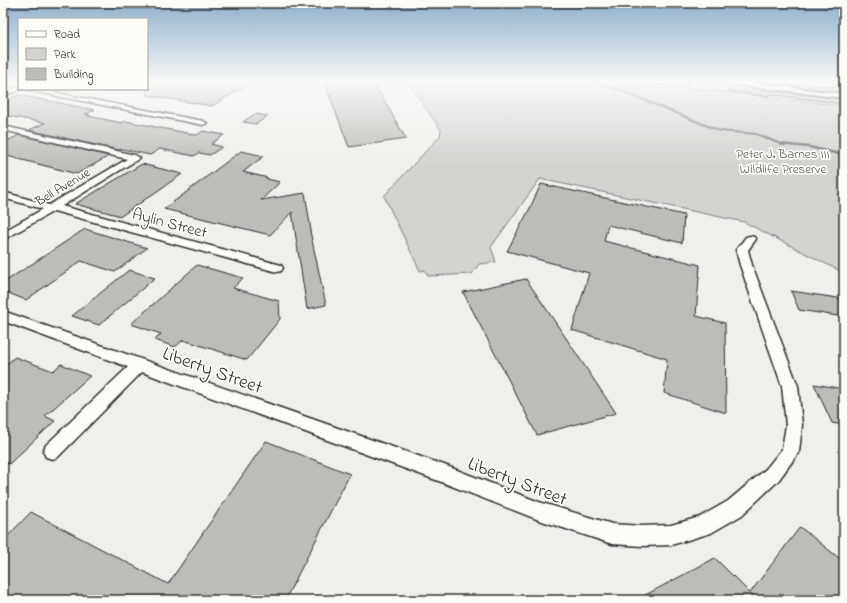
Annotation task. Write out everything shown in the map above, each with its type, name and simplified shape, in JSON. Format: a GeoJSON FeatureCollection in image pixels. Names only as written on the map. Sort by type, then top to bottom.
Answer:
{"type":"FeatureCollection","features":[{"type":"Feature","properties":{"kind":"street"},"geometry":{"type":"LineString","coordinates":[[130,109],[203,123]]}},
{"type":"Feature","properties":{"kind":"street","name":"Bell Avenue"},"geometry":{"type":"LineString","coordinates":[[3,128],[135,158],[48,206],[3,238]]}},
{"type":"Feature","properties":{"kind":"street","name":"Aylin Street"},"geometry":{"type":"LineString","coordinates":[[3,195],[278,268]]}},
{"type":"Feature","properties":{"kind":"street","name":"Liberty Street"},"geometry":{"type":"LineString","coordinates":[[3,316],[444,474],[539,511],[612,534],[642,536],[671,535],[704,526],[734,508],[768,478],[790,452],[794,425],[790,386],[746,265],[742,250],[750,239]]}},
{"type":"Feature","properties":{"kind":"street"},"geometry":{"type":"LineString","coordinates":[[52,451],[139,364]]}},
{"type":"Feature","properties":{"kind":"green space","name":"Peter J. Barnes III Wildlife Preserve"},"geometry":{"type":"Polygon","coordinates":[[[427,109],[844,109],[844,273],[744,222],[540,179],[491,247],[496,262],[479,264],[472,274],[428,276],[425,270],[420,271],[384,196],[440,136],[441,130],[427,109]]]}},
{"type":"Feature","properties":{"kind":"building"},"geometry":{"type":"Polygon","coordinates":[[[3,109],[91,109],[95,110],[85,114],[90,115],[88,116],[122,123],[125,121],[197,135],[203,131],[224,135],[211,144],[222,147],[210,155],[199,153],[194,156],[160,149],[150,155],[122,149],[119,150],[29,130],[45,123],[3,115],[3,109]]]}},
{"type":"Feature","properties":{"kind":"building"},"geometry":{"type":"Polygon","coordinates":[[[335,109],[389,109],[406,139],[349,147],[335,109]]]}},
{"type":"Feature","properties":{"kind":"building"},"geometry":{"type":"Polygon","coordinates":[[[255,114],[268,116],[256,124],[243,122],[255,114]]]}},
{"type":"Feature","properties":{"kind":"building"},"geometry":{"type":"Polygon","coordinates":[[[19,135],[109,156],[77,174],[3,155],[3,143],[19,135]]]}},
{"type":"Feature","properties":{"kind":"building"},"geometry":{"type":"Polygon","coordinates":[[[241,151],[264,156],[243,172],[280,182],[261,200],[305,193],[310,231],[326,305],[307,309],[292,212],[270,235],[164,209],[241,151]]]}},
{"type":"Feature","properties":{"kind":"building"},"geometry":{"type":"Polygon","coordinates":[[[142,164],[182,174],[121,216],[75,204],[142,164]]]}},
{"type":"Feature","properties":{"kind":"building"},"geometry":{"type":"Polygon","coordinates":[[[541,184],[684,215],[682,243],[608,225],[604,241],[700,265],[696,316],[725,323],[726,413],[664,393],[667,359],[572,330],[589,273],[507,251],[541,184]]]}},
{"type":"Feature","properties":{"kind":"building"},"geometry":{"type":"Polygon","coordinates":[[[85,229],[147,248],[115,272],[81,261],[26,300],[3,291],[3,283],[85,229]]]}},
{"type":"Feature","properties":{"kind":"building"},"geometry":{"type":"Polygon","coordinates":[[[197,265],[243,278],[233,288],[279,301],[280,319],[247,360],[183,340],[175,347],[155,340],[161,334],[131,324],[197,265]]]}},
{"type":"Feature","properties":{"kind":"building"},"geometry":{"type":"Polygon","coordinates":[[[129,270],[155,278],[99,325],[72,316],[129,270]]]}},
{"type":"Feature","properties":{"kind":"building"},"geometry":{"type":"Polygon","coordinates":[[[526,279],[616,413],[537,435],[463,292],[526,279]]]}},
{"type":"Feature","properties":{"kind":"building"},"geometry":{"type":"Polygon","coordinates":[[[791,291],[844,299],[844,317],[799,310],[791,291]]]}},
{"type":"Feature","properties":{"kind":"building"},"geometry":{"type":"Polygon","coordinates":[[[15,357],[53,371],[61,364],[90,376],[45,416],[55,421],[9,464],[3,461],[3,367],[15,357]]]}},
{"type":"Feature","properties":{"kind":"building"},"geometry":{"type":"Polygon","coordinates":[[[814,384],[844,389],[844,425],[832,423],[814,384]]]}},
{"type":"Feature","properties":{"kind":"building"},"geometry":{"type":"Polygon","coordinates":[[[266,441],[350,474],[285,600],[3,600],[3,541],[31,512],[168,584],[266,441]]]}},
{"type":"Feature","properties":{"kind":"building"},"geometry":{"type":"Polygon","coordinates":[[[800,527],[844,562],[844,600],[636,600],[715,558],[750,593],[800,527]]]}},
{"type":"Feature","properties":{"kind":"waterway"},"geometry":{"type":"LineString","coordinates":[[666,109],[720,131],[756,134],[781,144]]}},
{"type":"Feature","properties":{"kind":"waterway"},"geometry":{"type":"LineString","coordinates":[[781,144],[809,147],[844,155]]}}]}
